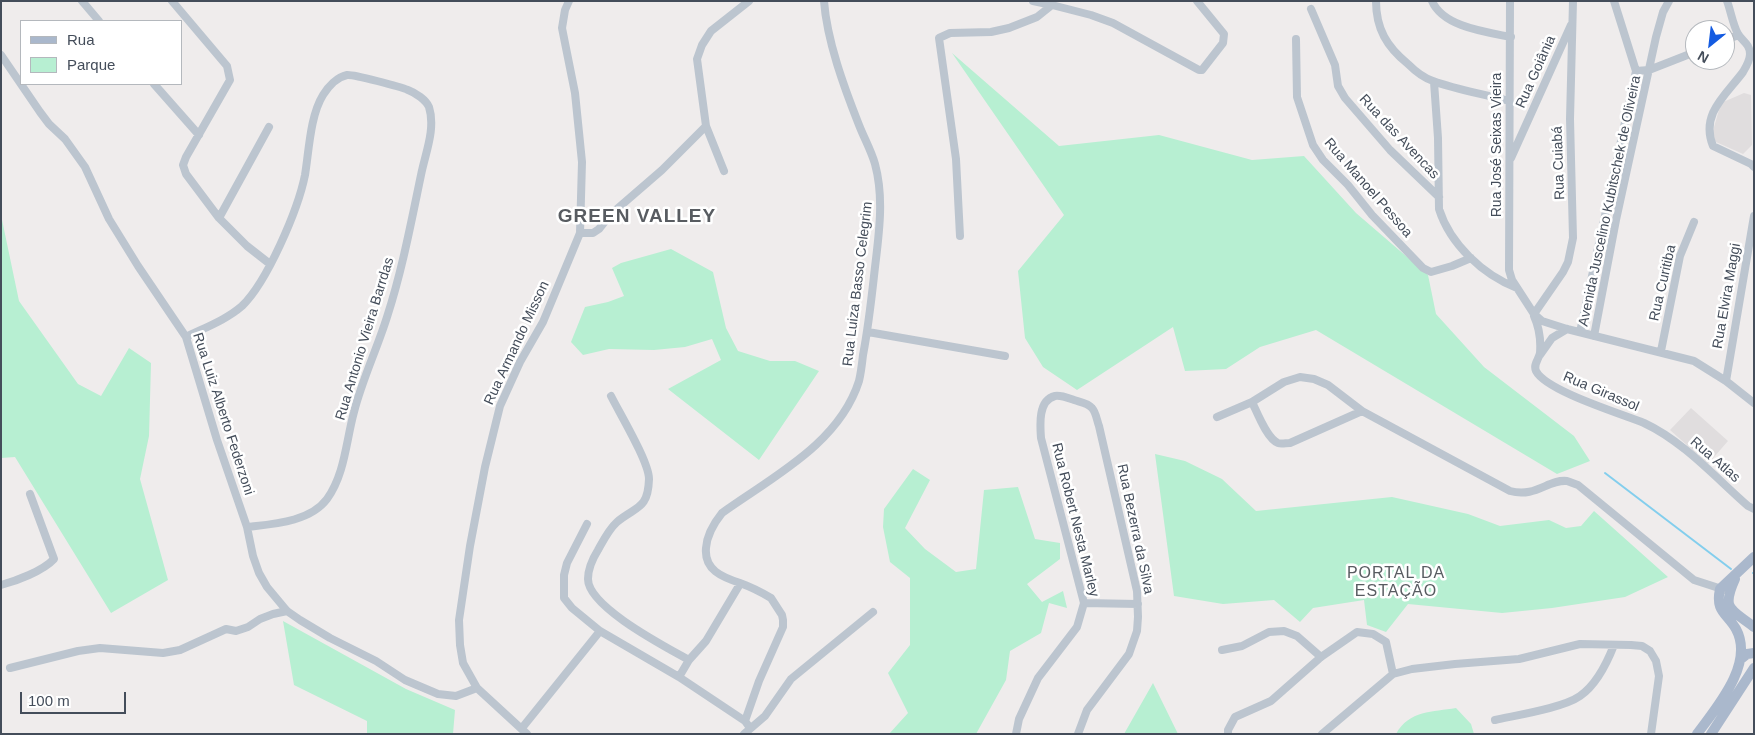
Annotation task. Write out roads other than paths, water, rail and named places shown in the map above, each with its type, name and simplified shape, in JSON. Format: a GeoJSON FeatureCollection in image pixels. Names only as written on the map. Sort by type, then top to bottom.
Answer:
{"type":"FeatureCollection","features":[{"type":"Feature","properties":{"kind":"main road"},"geometry":{"type":"LineString","coordinates":[[1697,734],[1733,683],[1742,665],[1740,637],[1737,630],[1725,617],[1718,601],[1737,574],[1754,557]]}},
{"type":"Feature","properties":{"kind":"main road"},"geometry":{"type":"LineString","coordinates":[[1724,590],[1731,610],[1754,627]]}},
{"type":"Feature","properties":{"kind":"main road"},"geometry":{"type":"LineString","coordinates":[[1742,658],[1746,654],[1754,653]]}},
{"type":"Feature","properties":{"kind":"main road"},"geometry":{"type":"LineString","coordinates":[[1711,734],[1754,668]]}},
{"type":"Feature","properties":{"kind":"street"},"geometry":{"type":"LineString","coordinates":[[82,1],[99,20]]}},
{"type":"Feature","properties":{"kind":"street"},"geometry":{"type":"LineString","coordinates":[[172,1],[219,55],[227,66],[230,80],[183,165],[186,174],[219,218],[247,246],[270,264],[255,292],[240,307],[228,316],[186,337]]}},
{"type":"Feature","properties":{"kind":"street"},"geometry":{"type":"LineString","coordinates":[[569,1],[565,10],[562,28],[575,93],[582,162],[580,233],[593,232],[599,229],[610,215],[662,170],[706,126]]}},
{"type":"Feature","properties":{"kind":"street"},"geometry":{"type":"LineString","coordinates":[[724,171],[706,126],[697,59],[702,45],[711,31],[749,1]]}},
{"type":"Feature","properties":{"kind":"street","name":"Rua Luiza Basso Celegrim"},"geometry":{"type":"LineString","coordinates":[[740,584],[716,573],[708,564],[706,550],[710,532],[722,513],[803,456],[814,447],[836,422],[846,408],[859,380],[868,332],[881,197],[874,162],[851,104],[835,52],[825,14],[824,1]]}},
{"type":"Feature","properties":{"kind":"street"},"geometry":{"type":"LineString","coordinates":[[1033,1],[1091,14],[1113,23],[1202,70],[1223,43],[1224,34],[1196,1]]}},
{"type":"Feature","properties":{"kind":"street"},"geometry":{"type":"LineString","coordinates":[[1376,1],[1378,21],[1385,41],[1395,54],[1415,70],[1434,82],[1509,101]]}},
{"type":"Feature","properties":{"kind":"street"},"geometry":{"type":"LineString","coordinates":[[1432,1],[1441,14],[1451,20],[1465,26],[1511,37]]}},
{"type":"Feature","properties":{"kind":"street","name":"Rua José Seixas Vieira"},"geometry":{"type":"LineString","coordinates":[[1510,1],[1509,270],[1517,288],[1534,314]]}},
{"type":"Feature","properties":{"kind":"street","name":"Rua Cuiabá"},"geometry":{"type":"LineString","coordinates":[[1534,314],[1563,272],[1568,262],[1572,244],[1570,119],[1573,1]]}},
{"type":"Feature","properties":{"kind":"street","name":"Avenida Juscelino Kubitschek de Oliveira"},"geometry":{"type":"LineString","coordinates":[[1580,332],[1636,71],[1614,1]]}},
{"type":"Feature","properties":{"kind":"street"},"geometry":{"type":"LineString","coordinates":[[1650,70],[1656,37],[1663,12],[1669,1]]}},
{"type":"Feature","properties":{"kind":"street"},"geometry":{"type":"LineString","coordinates":[[1727,1],[1739,35],[1747,43],[1750,54],[1746,66],[1719,100],[1713,111],[1709,135],[1713,146],[1754,167]]}},
{"type":"Feature","properties":{"kind":"street"},"geometry":{"type":"LineString","coordinates":[[960,236],[956,159],[938,41],[940,36],[950,33],[991,32],[1009,28],[1037,17],[1052,5]]}},
{"type":"Feature","properties":{"kind":"street","name":"Rua das Avencas"},"geometry":{"type":"LineString","coordinates":[[1311,9],[1335,65],[1338,86],[1345,98],[1390,150],[1439,197]]}},
{"type":"Feature","properties":{"kind":"street","name":"Rua Goiânia"},"geometry":{"type":"LineString","coordinates":[[1509,162],[1573,20]]}},
{"type":"Feature","properties":{"kind":"street"},"geometry":{"type":"LineString","coordinates":[[1735,36],[1739,35]]}},
{"type":"Feature","properties":{"kind":"street","name":"Rua Manoel Pessoa"},"geometry":{"type":"LineString","coordinates":[[1296,39],[1297,97],[1313,145],[1323,160],[1348,184],[1372,214],[1423,268],[1431,272],[1471,258]]}},
{"type":"Feature","properties":{"kind":"street","name":"Rua Luiz Alberto Federzoni"},"geometry":{"type":"LineString","coordinates":[[1,55],[20,83]]}},
{"type":"Feature","properties":{"kind":"street","name":"Avenida Juscelino Kubitschek de Oliveira"},"geometry":{"type":"LineString","coordinates":[[1636,71],[1650,70],[1685,56]]}},
{"type":"Feature","properties":{"kind":"street","name":"Avenida Juscelino Kubitschek de Oliveira"},"geometry":{"type":"LineString","coordinates":[[1594,336],[1616,220],[1650,70]]}},
{"type":"Feature","properties":{"kind":"street","name":"Rua Antonio Vieira Barrdas"},"geometry":{"type":"LineString","coordinates":[[247,527],[285,521],[300,517],[316,509],[326,500],[337,482],[346,452],[354,411],[387,318],[403,261],[431,128],[428,105],[420,96],[407,89],[350,74],[336,80],[323,95],[315,114],[304,180],[294,211],[270,264]]}},
{"type":"Feature","properties":{"kind":"street"},"geometry":{"type":"LineString","coordinates":[[1434,82],[1438,138],[1439,209],[1442,220],[1462,249],[1471,258],[1494,277],[1517,288]]}},
{"type":"Feature","properties":{"kind":"street","name":"Rua Luiz Alberto Federzoni"},"geometry":{"type":"LineString","coordinates":[[22,85],[49,124],[64,139],[86,167],[109,219],[146,280],[186,337],[217,440],[247,527],[252,556],[267,587],[287,611],[330,638],[376,662],[405,680],[438,694],[456,696],[477,688]]}},
{"type":"Feature","properties":{"kind":"street"},"geometry":{"type":"LineString","coordinates":[[155,85],[199,135]]}},
{"type":"Feature","properties":{"kind":"street"},"geometry":{"type":"LineString","coordinates":[[219,218],[269,127]]}},
{"type":"Feature","properties":{"kind":"street","name":"Rua Elvira Maggi"},"geometry":{"type":"LineString","coordinates":[[1726,381],[1754,216]]}},
{"type":"Feature","properties":{"kind":"street"},"geometry":{"type":"LineString","coordinates":[[1603,218],[1616,220]]}},
{"type":"Feature","properties":{"kind":"street","name":"Rua Curitiba"},"geometry":{"type":"LineString","coordinates":[[1661,351],[1680,256],[1694,222]]}},
{"type":"Feature","properties":{"kind":"street","name":"Rua Armando Misson"},"geometry":{"type":"LineString","coordinates":[[525,731],[477,688],[463,663],[459,620],[484,467],[500,406],[520,362],[543,322],[580,233]]}},
{"type":"Feature","properties":{"kind":"street"},"geometry":{"type":"LineString","coordinates":[[1534,314],[1542,321],[1567,329],[1694,360],[1726,381],[1754,403]]}},
{"type":"Feature","properties":{"kind":"street","name":"Rua Girassol"},"geometry":{"type":"LineString","coordinates":[[1534,314],[1539,331],[1540,354],[1535,370],[1550,383],[1599,407],[1644,423],[1658,431]]}},
{"type":"Feature","properties":{"kind":"street"},"geometry":{"type":"LineString","coordinates":[[1540,354],[1552,338],[1567,329]]}},
{"type":"Feature","properties":{"kind":"street"},"geometry":{"type":"LineString","coordinates":[[868,332],[1005,356]]}},
{"type":"Feature","properties":{"kind":"street"},"geometry":{"type":"LineString","coordinates":[[1217,417],[1252,402],[1284,382],[1300,377],[1314,379],[1328,384],[1362,411],[1510,491],[1526,494],[1558,482],[1567,481],[1578,486],[1694,580],[1724,590]]}},
{"type":"Feature","properties":{"kind":"street"},"geometry":{"type":"LineString","coordinates":[[612,396],[645,461],[649,477],[647,494],[639,509],[617,522],[608,533],[593,559],[588,579],[592,593],[601,604],[636,629],[689,660]]}},
{"type":"Feature","properties":{"kind":"street","name":"Rua Robert Nesta Marley"},"geometry":{"type":"LineString","coordinates":[[1016,734],[1019,719],[1038,678],[1077,627],[1084,604],[1041,438],[1040,424],[1045,404],[1054,396],[1062,397]]}},
{"type":"Feature","properties":{"kind":"street","name":"Rua Bezerra da Silva"},"geometry":{"type":"LineString","coordinates":[[1062,397],[1086,404],[1093,409],[1099,426],[1135,581],[1138,604],[1137,631],[1129,654],[1087,710],[1078,734]]}},
{"type":"Feature","properties":{"kind":"street"},"geometry":{"type":"LineString","coordinates":[[1252,402],[1273,440],[1279,444],[1290,443],[1362,411]]}},
{"type":"Feature","properties":{"kind":"street","name":"Rua Atlas"},"geometry":{"type":"LineString","coordinates":[[1658,431],[1676,442],[1748,506],[1754,509]]}},
{"type":"Feature","properties":{"kind":"street"},"geometry":{"type":"LineString","coordinates":[[1,585],[48,565],[54,559],[30,494]]}},
{"type":"Feature","properties":{"kind":"street"},"geometry":{"type":"LineString","coordinates":[[587,524],[567,563],[563,586],[564,598],[572,608],[600,630],[679,677],[747,728]]}},
{"type":"Feature","properties":{"kind":"street"},"geometry":{"type":"LineString","coordinates":[[679,677],[689,660],[706,641],[740,584],[771,598],[777,605],[783,620],[776,644],[758,681],[747,728]]}},
{"type":"Feature","properties":{"kind":"street"},"geometry":{"type":"LineString","coordinates":[[1084,604],[1138,604]]}},
{"type":"Feature","properties":{"kind":"street"},"geometry":{"type":"LineString","coordinates":[[10,668],[100,648],[163,653],[173,652],[226,630],[236,631],[248,627],[260,619],[287,611]]}},
{"type":"Feature","properties":{"kind":"street"},"geometry":{"type":"LineString","coordinates":[[747,728],[764,716],[791,679],[873,612]]}},
{"type":"Feature","properties":{"kind":"street"},"geometry":{"type":"LineString","coordinates":[[525,731],[600,630]]}},
{"type":"Feature","properties":{"kind":"street"},"geometry":{"type":"LineString","coordinates":[[1222,650],[1242,646],[1269,632],[1284,632],[1297,636],[1321,657]]}},
{"type":"Feature","properties":{"kind":"street"},"geometry":{"type":"LineString","coordinates":[[1228,734],[1228,730],[1235,717],[1271,701],[1321,657],[1357,632],[1373,634],[1386,642],[1393,674]]}},
{"type":"Feature","properties":{"kind":"street"},"geometry":{"type":"LineString","coordinates":[[1322,734],[1393,674],[1455,664],[1520,660],[1580,644],[1642,646],[1650,651],[1656,660],[1659,676],[1651,734]]}},
{"type":"Feature","properties":{"kind":"street"},"geometry":{"type":"LineString","coordinates":[[1495,720],[1567,702],[1581,696],[1608,661],[1614,645]]}},
{"type":"Feature","properties":{"kind":"waterway"},"geometry":{"type":"LineString","coordinates":[[1605,473],[1731,569]]}},
{"type":"Feature","properties":{"kind":"district","name":"GREEN VALLEY"},"geometry":{"type":"Point","coordinates":[637,217]}},
{"type":"Feature","properties":{"kind":"district","name":"PORTAL DA ESTAÇÃO"},"geometry":{"type":"Point","coordinates":[1396,583]}}]}
